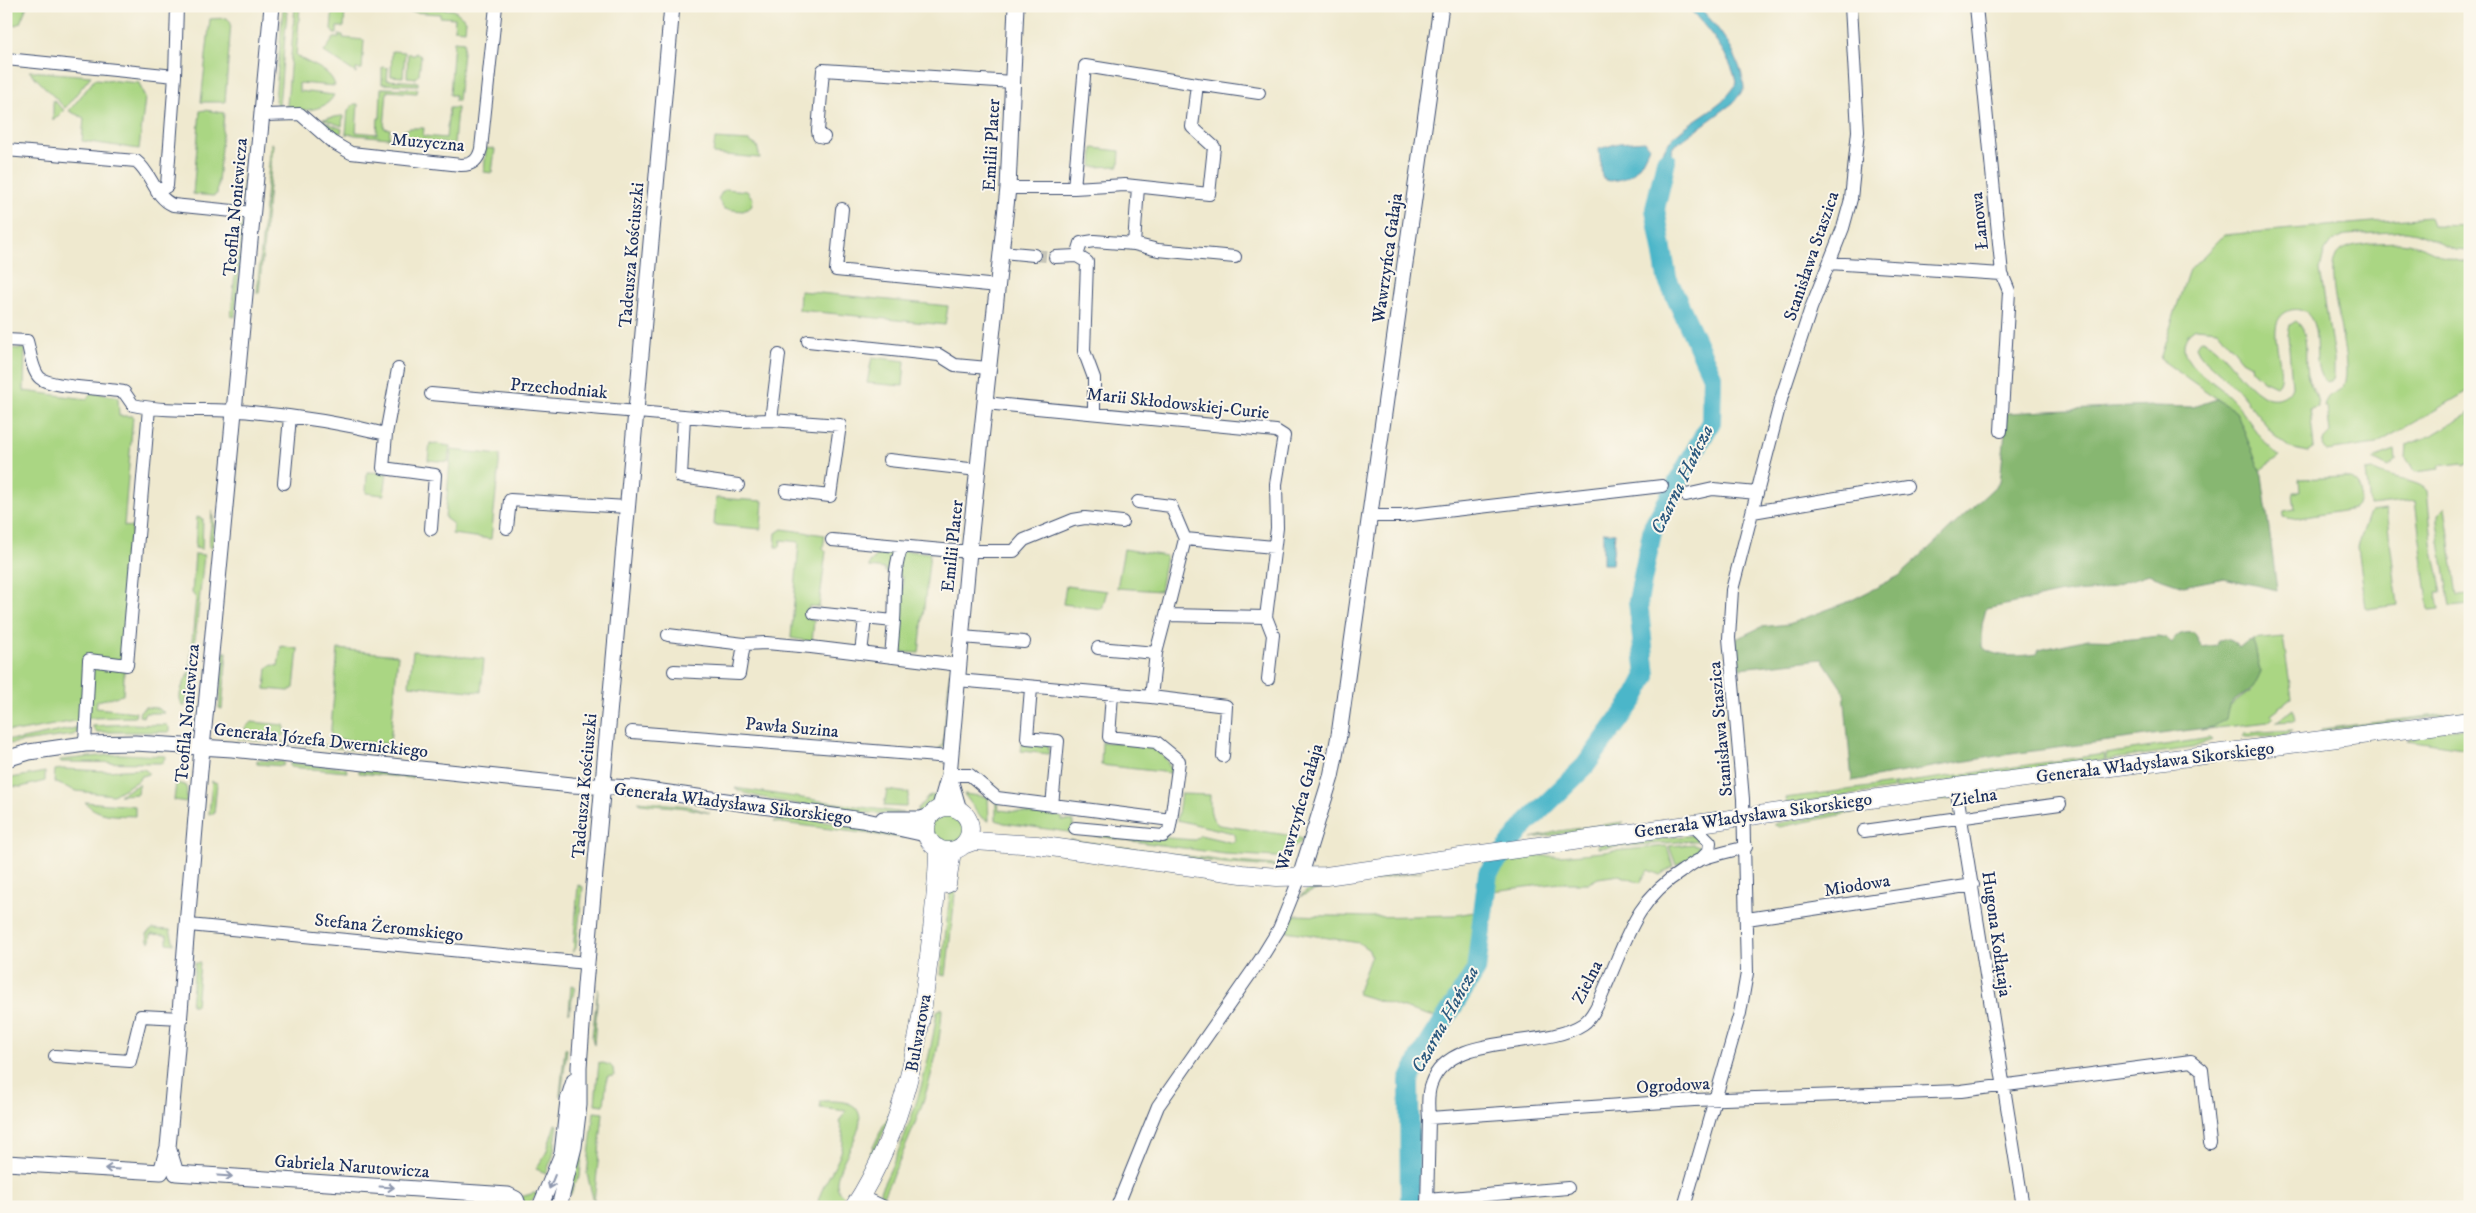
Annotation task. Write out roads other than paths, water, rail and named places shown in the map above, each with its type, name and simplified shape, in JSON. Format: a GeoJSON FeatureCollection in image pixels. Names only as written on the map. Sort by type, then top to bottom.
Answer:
{"type":"FeatureCollection","features":[{"type":"Feature","properties":{"kind":"main road","name":"Generała Władysława Sikorskiego"},"geometry":{"type":"LineString","coordinates":[[945,845],[974,841],[1037,845],[1210,871],[1277,877],[1326,876],[1956,787],[2470,721]]}},
{"type":"Feature","properties":{"kind":"main road"},"geometry":{"type":"LineString","coordinates":[[948,808],[964,816],[969,835],[945,845],[927,826],[935,813],[948,808]]}},
{"type":"Feature","properties":{"kind":"main road","name":"Generała Władysława Sikorskiego"},"geometry":{"type":"LineString","coordinates":[[964,816],[980,829],[1037,845]]}},
{"type":"Feature","properties":{"kind":"main road","name":"Bulwarowa"},"geometry":{"type":"LineString","coordinates":[[868,1203],[894,1129],[914,1061],[927,978],[938,870],[945,845]]}},
{"type":"Feature","properties":{"kind":"street"},"geometry":{"type":"LineString","coordinates":[[157,192],[167,186],[175,76],[177,6]]}},
{"type":"Feature","properties":{"kind":"street","name":"Teofila Noniewicza"},"geometry":{"type":"LineString","coordinates":[[6,1163],[160,1172],[168,1147],[189,925],[202,747],[272,6]]}},
{"type":"Feature","properties":{"kind":"street","name":"Muzyczna"},"geometry":{"type":"LineString","coordinates":[[263,115],[300,114],[332,142],[351,153],[461,165],[472,164],[477,160],[481,149],[496,6]]}},
{"type":"Feature","properties":{"kind":"street","name":"Tadeusza Kościuszki"},"geometry":{"type":"LineString","coordinates":[[559,1207],[574,1147],[579,1105],[578,1067],[672,6]]}},
{"type":"Feature","properties":{"kind":"street","name":"Emilii Plater"},"geometry":{"type":"LineString","coordinates":[[935,813],[949,776],[969,551],[1008,188],[1016,6]]}},
{"type":"Feature","properties":{"kind":"street","name":"Wawrzyńca Gałaja"},"geometry":{"type":"LineString","coordinates":[[1117,1207],[1158,1106],[1211,1026],[1260,960],[1278,929],[1300,877],[1331,776],[1370,516],[1441,6]]}},
{"type":"Feature","properties":{"kind":"street","name":"Stanisława Staszica"},"geometry":{"type":"LineString","coordinates":[[1684,1207],[1740,1013],[1747,973],[1746,847],[1729,638],[1732,590],[1782,396],[1843,228],[1851,199],[1857,153],[1851,6]]}},
{"type":"Feature","properties":{"kind":"street","name":"Łanowa"},"geometry":{"type":"LineString","coordinates":[[1976,6],[2002,274],[2009,291],[2001,431]]}},
{"type":"Feature","properties":{"kind":"street"},"geometry":{"type":"LineString","coordinates":[[6,59],[175,76]]}},
{"type":"Feature","properties":{"kind":"street"},"geometry":{"type":"LineString","coordinates":[[1074,188],[1086,66],[1259,93]]}},
{"type":"Feature","properties":{"kind":"street"},"geometry":{"type":"LineString","coordinates":[[824,137],[819,136],[818,131],[823,70],[1013,82]]}},
{"type":"Feature","properties":{"kind":"street"},"geometry":{"type":"LineString","coordinates":[[1008,188],[1074,188],[1124,185],[1209,194],[1214,147],[1192,127],[1197,84]]}},
{"type":"Feature","properties":{"kind":"street"},"geometry":{"type":"LineString","coordinates":[[6,150],[136,161],[143,166],[157,192],[165,202],[173,206],[254,212]]}},
{"type":"Feature","properties":{"kind":"street"},"geometry":{"type":"LineString","coordinates":[[1134,244],[1138,187]]}},
{"type":"Feature","properties":{"kind":"street"},"geometry":{"type":"LineString","coordinates":[[842,208],[836,270],[998,286]]}},
{"type":"Feature","properties":{"kind":"street"},"geometry":{"type":"LineString","coordinates":[[1077,256],[1081,243],[1094,241],[1134,244],[1158,250],[1235,257]]}},
{"type":"Feature","properties":{"kind":"street"},"geometry":{"type":"LineString","coordinates":[[1001,252],[1034,255]]}},
{"type":"Feature","properties":{"kind":"street"},"geometry":{"type":"LineString","coordinates":[[1055,257],[1077,256],[1086,262],[1084,351],[1094,378],[1094,412]]}},
{"type":"Feature","properties":{"kind":"street"},"geometry":{"type":"LineString","coordinates":[[1829,263],[2002,274]]}},
{"type":"Feature","properties":{"kind":"street"},"geometry":{"type":"LineString","coordinates":[[6,340],[27,341],[36,374],[40,379],[52,384],[124,392],[133,405],[149,408],[290,417],[386,434]]}},
{"type":"Feature","properties":{"kind":"street"},"geometry":{"type":"LineString","coordinates":[[808,341],[939,355],[956,365],[988,368]]}},
{"type":"Feature","properties":{"kind":"street"},"geometry":{"type":"LineString","coordinates":[[771,420],[779,355]]}},
{"type":"Feature","properties":{"kind":"street"},"geometry":{"type":"LineString","coordinates":[[398,369],[386,434],[383,468],[436,475],[431,529]]}},
{"type":"Feature","properties":{"kind":"street","name":"Przechodniak"},"geometry":{"type":"LineString","coordinates":[[431,394],[740,421],[771,420],[840,426],[830,496],[786,491]]}},
{"type":"Feature","properties":{"kind":"street","name":"Marii Skłodowskiej-Curie"},"geometry":{"type":"LineString","coordinates":[[985,403],[1276,431],[1284,436],[1276,484],[1277,528],[1266,617],[1273,635],[1268,679]]}},
{"type":"Feature","properties":{"kind":"street"},"geometry":{"type":"LineString","coordinates":[[85,744],[89,660],[127,665],[149,408]]}},
{"type":"Feature","properties":{"kind":"street"},"geometry":{"type":"LineString","coordinates":[[684,416],[681,477],[738,485]]}},
{"type":"Feature","properties":{"kind":"street"},"geometry":{"type":"LineString","coordinates":[[284,483],[290,417]]}},
{"type":"Feature","properties":{"kind":"street"},"geometry":{"type":"LineString","coordinates":[[889,460],[978,470]]}},
{"type":"Feature","properties":{"kind":"street"},"geometry":{"type":"LineString","coordinates":[[1370,516],[1402,516],[1662,486]]}},
{"type":"Feature","properties":{"kind":"street"},"geometry":{"type":"LineString","coordinates":[[1753,512],[1907,486]]}},
{"type":"Feature","properties":{"kind":"street"},"geometry":{"type":"LineString","coordinates":[[1686,495],[1713,490],[1758,493]]}},
{"type":"Feature","properties":{"kind":"street"},"geometry":{"type":"LineString","coordinates":[[507,528],[510,500],[627,507]]}},
{"type":"Feature","properties":{"kind":"street"},"geometry":{"type":"LineString","coordinates":[[1138,502],[1171,506],[1185,539],[1156,653],[1151,697]]}},
{"type":"Feature","properties":{"kind":"street"},"geometry":{"type":"LineString","coordinates":[[832,540],[902,547],[969,551],[1014,551],[1024,540],[1073,520],[1085,518],[1106,524],[1122,522]]}},
{"type":"Feature","properties":{"kind":"street"},"geometry":{"type":"LineString","coordinates":[[1185,539],[1274,547]]}},
{"type":"Feature","properties":{"kind":"street"},"geometry":{"type":"LineString","coordinates":[[891,657],[896,595],[896,558],[902,547]]}},
{"type":"Feature","properties":{"kind":"street"},"geometry":{"type":"LineString","coordinates":[[814,613],[894,621]]}},
{"type":"Feature","properties":{"kind":"street"},"geometry":{"type":"LineString","coordinates":[[1166,615],[1266,617]]}},
{"type":"Feature","properties":{"kind":"street"},"geometry":{"type":"LineString","coordinates":[[861,654],[865,618]]}},
{"type":"Feature","properties":{"kind":"street"},"geometry":{"type":"LineString","coordinates":[[668,635],[744,644],[766,643],[959,665]]}},
{"type":"Feature","properties":{"kind":"street"},"geometry":{"type":"LineString","coordinates":[[962,637],[1024,642]]}},
{"type":"Feature","properties":{"kind":"street"},"geometry":{"type":"LineString","coordinates":[[674,672],[739,674],[744,644]]}},
{"type":"Feature","properties":{"kind":"street"},"geometry":{"type":"LineString","coordinates":[[1098,648],[1156,653]]}},
{"type":"Feature","properties":{"kind":"street"},"geometry":{"type":"LineString","coordinates":[[958,680],[1151,697],[1226,706],[1222,756]]}},
{"type":"Feature","properties":{"kind":"street"},"geometry":{"type":"LineString","coordinates":[[1032,688],[1027,738],[1058,741],[1052,806]]}},
{"type":"Feature","properties":{"kind":"street"},"geometry":{"type":"LineString","coordinates":[[1075,828],[1163,836],[1169,831],[1179,761],[1156,742],[1109,737],[1112,694]]}},
{"type":"Feature","properties":{"kind":"street","name":"Pawła Suzina"},"geometry":{"type":"LineString","coordinates":[[632,732],[950,757]]}},
{"type":"Feature","properties":{"kind":"street","name":"Generała Józefa Dwernickiego"},"geometry":{"type":"LineString","coordinates":[[6,759],[29,752],[85,744],[135,743],[202,747],[409,767],[572,786],[603,786]]}},
{"type":"Feature","properties":{"kind":"street"},"geometry":{"type":"LineString","coordinates":[[949,776],[970,775],[997,798],[1171,820]]}},
{"type":"Feature","properties":{"kind":"street","name":"Emilii Plater"},"geometry":{"type":"LineString","coordinates":[[949,776],[964,816]]}},
{"type":"Feature","properties":{"kind":"street","name":"Generała Władysława Sikorskiego"},"geometry":{"type":"LineString","coordinates":[[603,786],[702,797],[862,820],[921,833],[945,845]]}},
{"type":"Feature","properties":{"kind":"street","name":"Hugona Kołłątaja"},"geometry":{"type":"LineString","coordinates":[[1956,787],[1973,885],[2002,1086],[2023,1207]]}},
{"type":"Feature","properties":{"kind":"street","name":"Zielna"},"geometry":{"type":"LineString","coordinates":[[1864,832],[1962,816],[2060,804]]}},
{"type":"Feature","properties":{"kind":"street","name":"Generała Władysława Sikorskiego"},"geometry":{"type":"LineString","coordinates":[[862,820],[921,819],[935,813]]}},
{"type":"Feature","properties":{"kind":"street"},"geometry":{"type":"LineString","coordinates":[[1692,824],[1710,842],[1709,851],[1700,860]]}},
{"type":"Feature","properties":{"kind":"street","name":"Zielna"},"geometry":{"type":"LineString","coordinates":[[1429,1118],[1431,1084],[1438,1068],[1457,1055],[1481,1048],[1558,1034],[1584,1023],[1599,1002],[1635,918],[1646,901],[1674,876],[1700,860],[1746,847]]}},
{"type":"Feature","properties":{"kind":"street","name":"Miodowa"},"geometry":{"type":"LineString","coordinates":[[1747,919],[1973,885]]}},
{"type":"Feature","properties":{"kind":"street","name":"Stefana Żeromskiego"},"geometry":{"type":"LineString","coordinates":[[189,925],[587,963]]}},
{"type":"Feature","properties":{"kind":"street"},"geometry":{"type":"LineString","coordinates":[[55,1056],[130,1060],[141,1016],[181,1018]]}},
{"type":"Feature","properties":{"kind":"street"},"geometry":{"type":"LineString","coordinates":[[2002,1086],[2190,1061],[2202,1070],[2210,1143]]}},
{"type":"Feature","properties":{"kind":"street","name":"Tadeusza Kościuszki"},"geometry":{"type":"LineString","coordinates":[[540,1207],[562,1154],[568,1100],[578,1067]]}},
{"type":"Feature","properties":{"kind":"street","name":"Ogrodowa"},"geometry":{"type":"LineString","coordinates":[[1429,1118],[1714,1100],[1962,1091],[2002,1086]]}},
{"type":"Feature","properties":{"kind":"street"},"geometry":{"type":"LineString","coordinates":[[1429,1118],[1427,1203],[1568,1188]]}},
{"type":"Feature","properties":{"kind":"street","name":"Teofila Noniewicza"},"geometry":{"type":"LineString","coordinates":[[168,1147],[176,1173]]}},
{"type":"Feature","properties":{"kind":"street","name":"Gabriela Narutowicza"},"geometry":{"type":"LineString","coordinates":[[176,1173],[508,1195],[516,1199],[519,1207]]}},
{"type":"Feature","properties":{"kind":"water"},"geometry":{"type":"Polygon","coordinates":[[[1686,6],[1698,6],[1729,44],[1743,78],[1744,89],[1733,103],[1673,147],[1662,186],[1655,190],[1659,165],[1669,142],[1685,127],[1721,102],[1736,85],[1730,64],[1717,42],[1686,6]]]}},
{"type":"Feature","properties":{"kind":"water"},"geometry":{"type":"Polygon","coordinates":[[[1645,141],[1649,147],[1641,164],[1633,173],[1623,179],[1613,181],[1602,177],[1599,149],[1619,143],[1645,141]]]}},
{"type":"Feature","properties":{"kind":"water"},"geometry":{"type":"Polygon","coordinates":[[[1603,532],[1615,533],[1612,564],[1603,564],[1603,532]]]}},
{"type":"Feature","properties":{"kind":"waterway","name":"Czarna Hańcza"},"geometry":{"type":"LineString","coordinates":[[1410,1207],[1409,1081],[1420,1058],[1476,970],[1488,873],[1525,825],[1585,766],[1634,699],[1646,676],[1638,601],[1653,527],[1711,422],[1712,376],[1667,278],[1655,209],[1666,161]]}},
{"type":"Feature","properties":{"kind":"tunnel"},"geometry":{"type":"LineString","coordinates":[[1034,255],[1055,257]]}}]}
